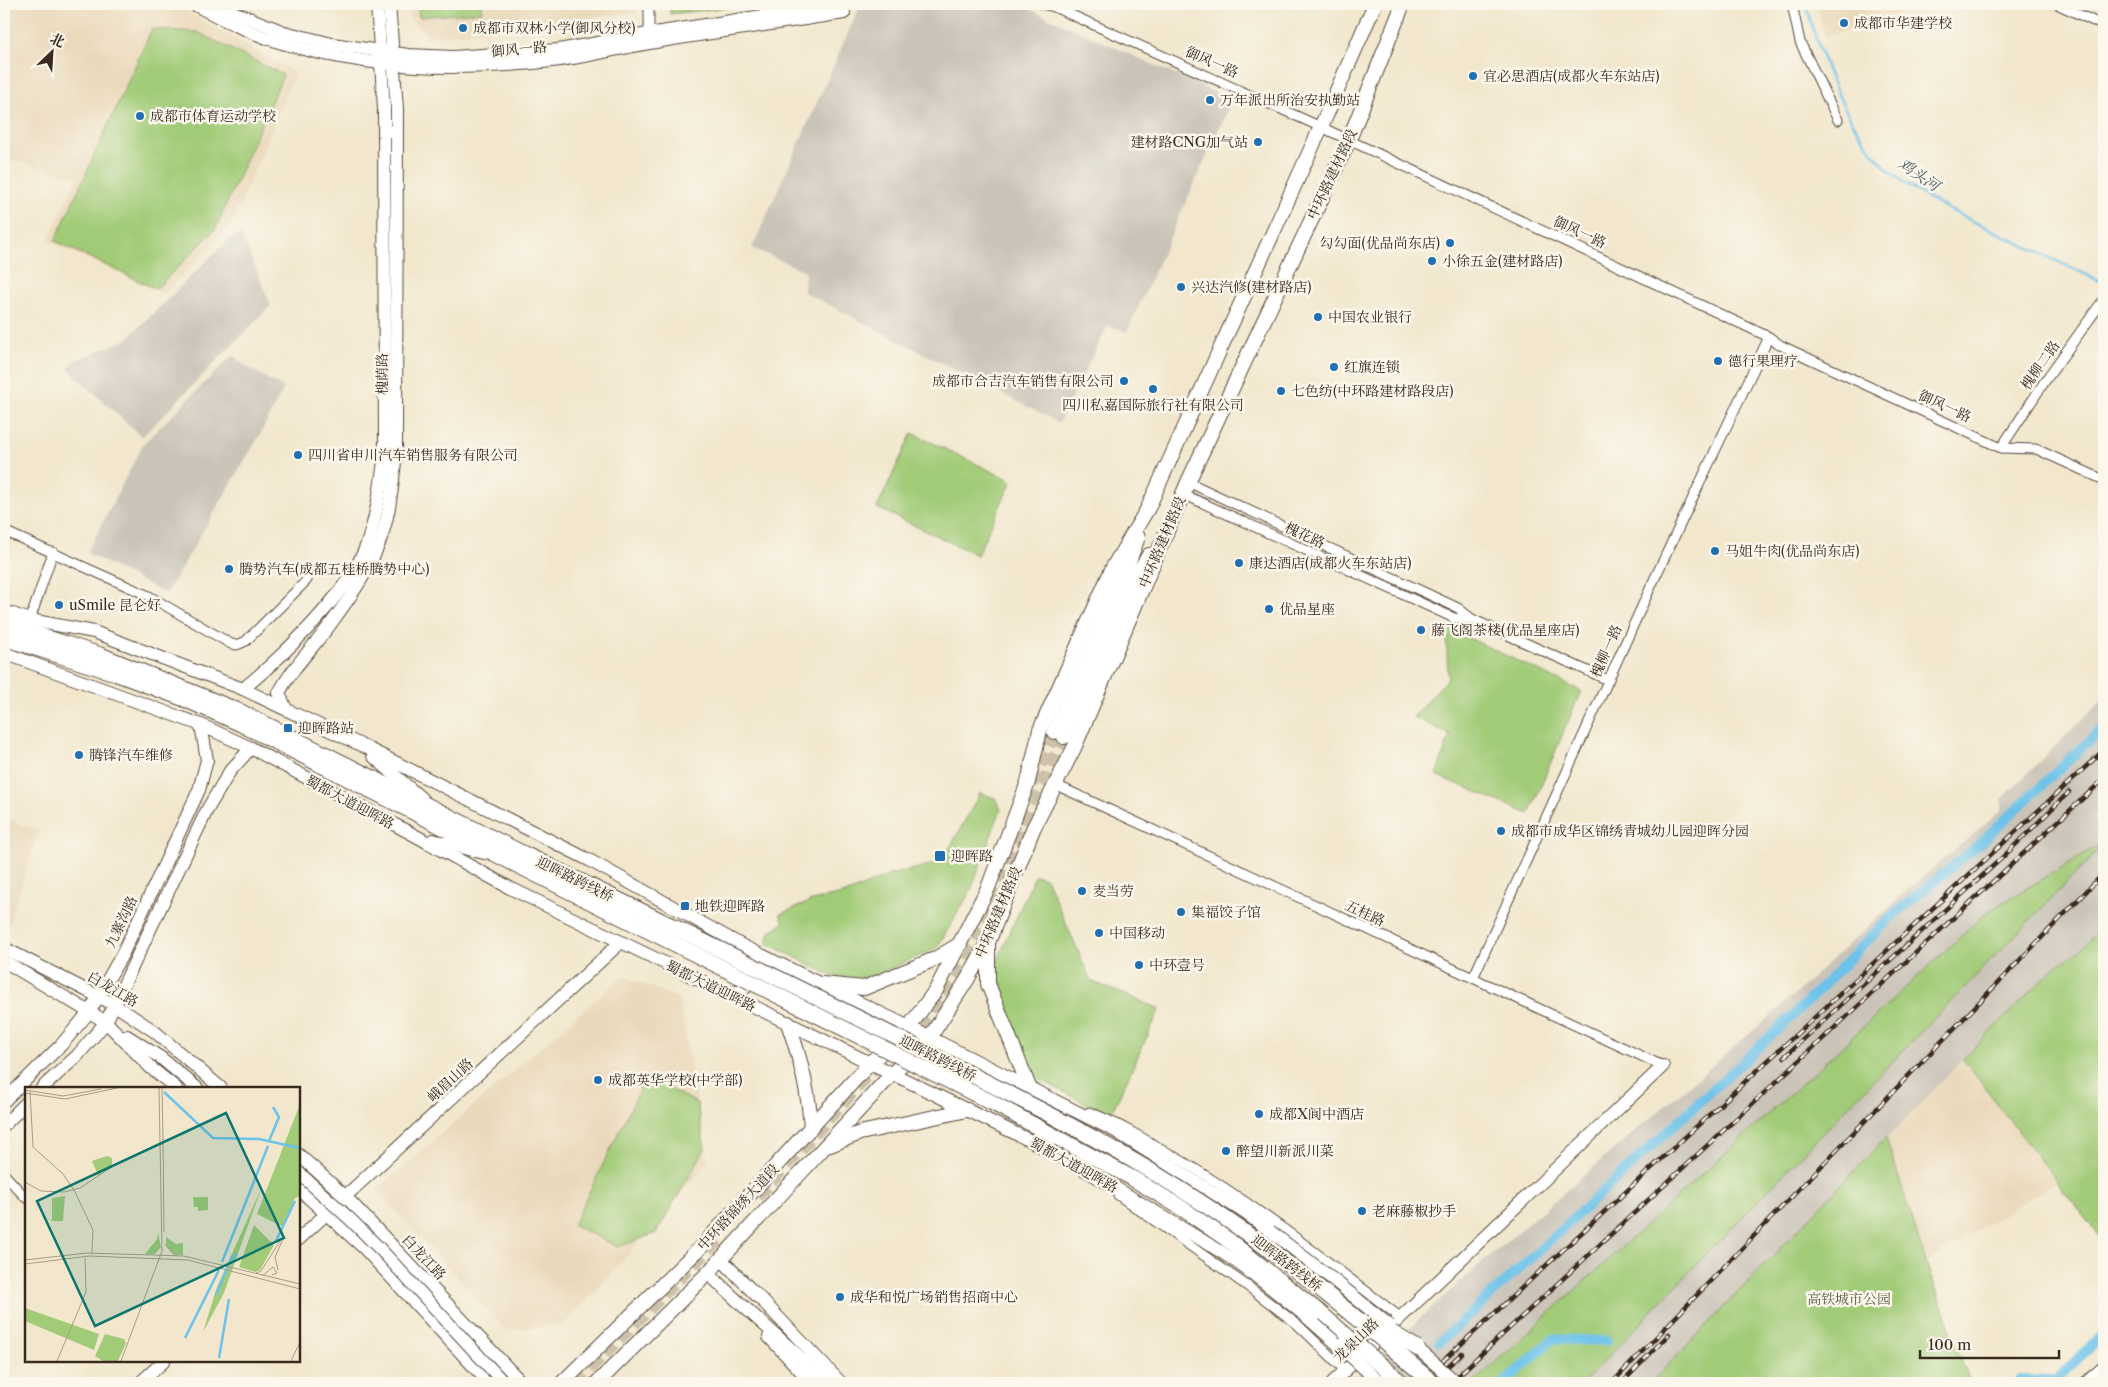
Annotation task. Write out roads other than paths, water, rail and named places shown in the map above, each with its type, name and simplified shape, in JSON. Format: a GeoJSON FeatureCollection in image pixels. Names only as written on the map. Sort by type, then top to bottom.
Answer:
{"type":"FeatureCollection","features":[{"type":"Feature","properties":{"kind":"highway"},"geometry":{"type":"LineString","coordinates":[[4,624],[100,654],[242,712],[427,804],[516,859]]}},
{"type":"Feature","properties":{"kind":"highway","name":"蜀都大道迎晖路"},"geometry":{"type":"LineString","coordinates":[[4,638],[112,672],[182,698],[232,720],[516,859]]}},
{"type":"Feature","properties":{"kind":"highway","name":"迎晖路跨线桥"},"geometry":{"type":"LineString","coordinates":[[516,859],[811,994],[1001,1089],[1113,1149],[1186,1192],[1247,1233],[1332,1297]]}},
{"type":"Feature","properties":{"kind":"highway","name":"迎晖路跨线桥"},"geometry":{"type":"LineString","coordinates":[[516,859],[993,1103],[1124,1173],[1180,1207],[1231,1242],[1320,1312]]}},
{"type":"Feature","properties":{"kind":"highway"},"geometry":{"type":"LineString","coordinates":[[1270,1231],[1332,1297],[1433,1383]]}},
{"type":"Feature","properties":{"kind":"highway"},"geometry":{"type":"LineString","coordinates":[[1244,1267],[1320,1312],[1402,1383]]}},
{"type":"Feature","properties":{"kind":"highway"},"geometry":{"type":"LineString","coordinates":[[1332,1297],[1417,1348]]}},
{"type":"Feature","properties":{"kind":"highway"},"geometry":{"type":"LineString","coordinates":[[1348,1337],[1386,1383]]}},
{"type":"Feature","properties":{"kind":"main road","name":"御风一路"},"geometry":{"type":"LineString","coordinates":[[193,4],[232,24],[278,42],[326,55],[388,58],[461,67],[501,66],[562,60],[649,38],[844,7]]}},
{"type":"Feature","properties":{"kind":"main road","name":"御风一路"},"geometry":{"type":"LineString","coordinates":[[218,4],[236,14],[284,32],[388,58]]}},
{"type":"Feature","properties":{"kind":"main road","name":"槐荫路"},"geometry":{"type":"LineString","coordinates":[[286,709],[279,693],[285,681],[333,621],[359,584],[383,532],[391,498],[396,452],[397,109],[377,4]]}},
{"type":"Feature","properties":{"kind":"main road","name":"槐荫路"},"geometry":{"type":"LineString","coordinates":[[243,689],[268,669],[332,600],[349,578],[366,546],[374,521],[385,454],[384,108],[388,58],[389,4]]}},
{"type":"Feature","properties":{"kind":"main road","name":"中环路建材路段"},"geometry":{"type":"LineString","coordinates":[[909,1027],[936,990],[988,888],[1028,782],[1040,730],[1113,567],[1148,508],[1376,4]]}},
{"type":"Feature","properties":{"kind":"main road"},"geometry":{"type":"LineString","coordinates":[[1388,43],[1403,4]]}},
{"type":"Feature","properties":{"kind":"main road"},"geometry":{"type":"LineString","coordinates":[[1388,43],[1407,4]]}},
{"type":"Feature","properties":{"kind":"main road","name":"中环路建材路段"},"geometry":{"type":"LineString","coordinates":[[930,1037],[952,1006],[989,940],[1033,829],[1056,785],[1185,488],[1348,140],[1388,43]]}},
{"type":"Feature","properties":{"kind":"main road"},"geometry":{"type":"LineString","coordinates":[[1148,508],[1126,572],[1059,735],[1136,576],[1172,518]]}},
{"type":"Feature","properties":{"kind":"main road"},"geometry":{"type":"LineString","coordinates":[[4,611],[30,620],[94,632],[243,689],[286,709],[480,803],[588,860],[743,946],[930,1037],[1115,1131],[1246,1213],[1335,1281],[1457,1383]]}},
{"type":"Feature","properties":{"kind":"main road","name":"蜀都大道迎晖路"},"geometry":{"type":"LineString","coordinates":[[4,653],[45,666],[201,725],[251,748],[510,888],[1033,1142],[1089,1172],[1244,1267],[1302,1313],[1380,1383]]}},
{"type":"Feature","properties":{"kind":"main road","name":"九寨沟路"},"geometry":{"type":"LineString","coordinates":[[4,1101],[62,1044],[90,1011],[123,953],[199,790],[207,760],[201,725]]}},
{"type":"Feature","properties":{"kind":"main road"},"geometry":{"type":"LineString","coordinates":[[360,745],[427,804]]}},
{"type":"Feature","properties":{"kind":"main road"},"geometry":{"type":"LineString","coordinates":[[43,1087],[77,1056],[106,1022],[116,1005],[207,810],[230,771],[251,748]]}},
{"type":"Feature","properties":{"kind":"main road"},"geometry":{"type":"LineString","coordinates":[[416,836],[516,859]]}},
{"type":"Feature","properties":{"kind":"main road"},"geometry":{"type":"LineString","coordinates":[[989,940],[988,984],[1029,1087]]}},
{"type":"Feature","properties":{"kind":"main road","name":"峨眉山路"},"geometry":{"type":"LineString","coordinates":[[300,1238],[621,942]]}},
{"type":"Feature","properties":{"kind":"main road"},"geometry":{"type":"LineString","coordinates":[[822,984],[864,988],[934,959],[960,944]]}},
{"type":"Feature","properties":{"kind":"main road"},"geometry":{"type":"LineString","coordinates":[[721,991],[735,992],[744,990],[754,978],[756,964],[751,954],[743,946]]}},
{"type":"Feature","properties":{"kind":"main road","name":"白龙江路"},"geometry":{"type":"LineString","coordinates":[[4,948],[116,1005],[154,1031],[221,1087]]}},
{"type":"Feature","properties":{"kind":"main road"},"geometry":{"type":"LineString","coordinates":[[4,961],[90,1011],[161,1058],[196,1087]]}},
{"type":"Feature","properties":{"kind":"main road"},"geometry":{"type":"LineString","coordinates":[[106,1022],[151,1068],[175,1087]]}},
{"type":"Feature","properties":{"kind":"main road"},"geometry":{"type":"LineString","coordinates":[[788,1023],[797,1048],[809,1102],[811,1128]]}},
{"type":"Feature","properties":{"kind":"main road","name":"中环路锦绣大道段"},"geometry":{"type":"LineString","coordinates":[[562,1383],[706,1242],[869,1064],[909,1027]]}},
{"type":"Feature","properties":{"kind":"main road","name":"中环路锦绣大道段"},"geometry":{"type":"LineString","coordinates":[[597,1383],[722,1259],[892,1074],[930,1037]]}},
{"type":"Feature","properties":{"kind":"main road","name":"龙泉山路"},"geometry":{"type":"LineString","coordinates":[[1332,1383],[1346,1372],[1663,1066]]}},
{"type":"Feature","properties":{"kind":"main road"},"geometry":{"type":"LineString","coordinates":[[1033,1142],[1025,1133],[1023,1124],[1025,1111],[1033,1102],[1041,1099],[1055,1100]]}},
{"type":"Feature","properties":{"kind":"main road"},"geometry":{"type":"LineString","coordinates":[[4,1125],[25,1105]]}},
{"type":"Feature","properties":{"kind":"main road"},"geometry":{"type":"LineString","coordinates":[[826,1146],[860,1133],[967,1110]]}},
{"type":"Feature","properties":{"kind":"main road","name":"白龙江路"},"geometry":{"type":"LineString","coordinates":[[300,1156],[346,1197],[522,1383]]}},
{"type":"Feature","properties":{"kind":"main road"},"geometry":{"type":"LineString","coordinates":[[300,1174],[381,1250],[504,1383]]}},
{"type":"Feature","properties":{"kind":"main road"},"geometry":{"type":"LineString","coordinates":[[300,1191],[364,1248],[489,1383]]}},
{"type":"Feature","properties":{"kind":"main road"},"geometry":{"type":"LineString","coordinates":[[722,1259],[841,1383]]}},
{"type":"Feature","properties":{"kind":"main road"},"geometry":{"type":"LineString","coordinates":[[708,1273],[812,1383]]}},
{"type":"Feature","properties":{"kind":"main road"},"geometry":{"type":"LineString","coordinates":[[754,1292],[799,1354]]}},
{"type":"Feature","properties":{"kind":"main road"},"geometry":{"type":"LineString","coordinates":[[732,1297],[799,1354],[826,1383]]}},
{"type":"Feature","properties":{"kind":"main road"},"geometry":{"type":"LineString","coordinates":[[140,1383],[163,1362]]}},
{"type":"Feature","properties":{"kind":"street"},"geometry":{"type":"LineString","coordinates":[[649,38],[650,4]]}},
{"type":"Feature","properties":{"kind":"street","name":"御风一路"},"geometry":{"type":"LineString","coordinates":[[1042,4],[1054,7],[1321,127],[2001,448],[2036,449],[2104,480]]}},
{"type":"Feature","properties":{"kind":"street"},"geometry":{"type":"LineString","coordinates":[[1792,4],[1800,42],[1838,120]]}},
{"type":"Feature","properties":{"kind":"street"},"geometry":{"type":"LineString","coordinates":[[2058,4],[2104,26]]}},
{"type":"Feature","properties":{"kind":"street","name":"槐柳二路"},"geometry":{"type":"LineString","coordinates":[[2001,448],[2045,381],[2104,300]]}},
{"type":"Feature","properties":{"kind":"street","name":"槐柳一路"},"geometry":{"type":"LineString","coordinates":[[1473,978],[1608,680],[1768,337]]}},
{"type":"Feature","properties":{"kind":"street","name":"槐花路"},"geometry":{"type":"LineString","coordinates":[[1185,488],[1454,618],[1472,619],[1608,680]]}},
{"type":"Feature","properties":{"kind":"street"},"geometry":{"type":"LineString","coordinates":[[4,531],[149,596],[231,644],[237,645],[242,644],[256,632],[307,580]]}},
{"type":"Feature","properties":{"kind":"street"},"geometry":{"type":"LineString","coordinates":[[30,620],[53,552]]}},
{"type":"Feature","properties":{"kind":"street","name":"五桂路"},"geometry":{"type":"LineString","coordinates":[[1056,785],[1663,1066]]}},
{"type":"Feature","properties":{"kind":"street"},"geometry":{"type":"LineString","coordinates":[[1055,1100],[1109,1120],[1202,1172],[1298,1239],[1401,1318]]}},
{"type":"Feature","properties":{"kind":"street"},"geometry":{"type":"LineString","coordinates":[[1089,1172],[1135,1209],[1219,1264],[1297,1324],[1346,1372]]}},
{"type":"Feature","properties":{"kind":"street"},"geometry":{"type":"LineString","coordinates":[[4,1174],[25,1197]]}},
{"type":"Feature","properties":{"kind":"waterway","name":"鸡头河"},"geometry":{"type":"LineString","coordinates":[[1806,4],[1827,70],[1849,115],[1861,136],[1890,171],[1915,190],[1942,206],[2104,283]]}},
{"type":"Feature","properties":{"kind":"waterway"},"geometry":{"type":"LineString","coordinates":[[1440,1342],[1802,1007],[1890,918],[1977,846],[2104,727]]}},
{"type":"Feature","properties":{"kind":"waterway"},"geometry":{"type":"LineString","coordinates":[[2019,1380],[2054,1381],[2104,1334]]}},
{"type":"Feature","properties":{"kind":"waterway"},"geometry":{"type":"LineString","coordinates":[[1504,1383],[1553,1339],[1607,1341]]}},
{"type":"Feature","properties":{"kind":"tunnel"},"geometry":{"type":"LineString","coordinates":[[1031,784],[1054,732]]}},
{"type":"Feature","properties":{"kind":"tunnel"},"geometry":{"type":"LineString","coordinates":[[880,1078],[922,1027],[953,981],[975,941],[1064,737]]}},
{"type":"Feature","properties":{"kind":"tunnel"},"geometry":{"type":"LineString","coordinates":[[757,1196],[884,1057]]}},
{"type":"Feature","properties":{"kind":"tunnel"},"geometry":{"type":"LineString","coordinates":[[574,1383],[721,1236]]}},
{"type":"Feature","properties":{"kind":"railway"},"geometry":{"type":"LineString","coordinates":[[1419,1383],[2104,750]]}},
{"type":"Feature","properties":{"kind":"railway"},"geometry":{"type":"LineString","coordinates":[[1450,1383],[2104,779]]}},
{"type":"Feature","properties":{"kind":"railway"},"geometry":{"type":"LineString","coordinates":[[1784,1057],[2004,856],[2069,792]]}},
{"type":"Feature","properties":{"kind":"railway"},"geometry":{"type":"LineString","coordinates":[[1612,1383],[2104,873]]}},
{"type":"Feature","properties":{"kind":"railway"},"geometry":{"type":"LineString","coordinates":[[1622,1383],[1669,1334]]}},
{"type":"Feature","properties":{"kind":"railway"},"geometry":{"type":"LineString","coordinates":[[1430,1383],[1462,1353]]}},
{"type":"Feature","properties":{"kind":"place","name":"成都市华建学校"},"geometry":{"type":"Point","coordinates":[1844,23]}},
{"type":"Feature","properties":{"kind":"place","name":"成都市双林小学(御风分校)"},"geometry":{"type":"Point","coordinates":[463,28]}},
{"type":"Feature","properties":{"kind":"place","name":"宜必思酒店(成都火车东站店)"},"geometry":{"type":"Point","coordinates":[1473,76]}},
{"type":"Feature","properties":{"kind":"place","name":"万年派出所治安执勤站"},"geometry":{"type":"Point","coordinates":[1210,100]}},
{"type":"Feature","properties":{"kind":"place","name":"成都市体育运动学校"},"geometry":{"type":"Point","coordinates":[140,116]}},
{"type":"Feature","properties":{"kind":"place","name":"建材路CNG加气站"},"geometry":{"type":"Point","coordinates":[1258,142]}},
{"type":"Feature","properties":{"kind":"place","name":"勾勾面(优品尚东店)"},"geometry":{"type":"Point","coordinates":[1450,243]}},
{"type":"Feature","properties":{"kind":"place","name":"小徐五金(建材路店)"},"geometry":{"type":"Point","coordinates":[1432,261]}},
{"type":"Feature","properties":{"kind":"place","name":"兴达汽修(建材路店)"},"geometry":{"type":"Point","coordinates":[1181,287]}},
{"type":"Feature","properties":{"kind":"place","name":"中国农业银行"},"geometry":{"type":"Point","coordinates":[1318,317]}},
{"type":"Feature","properties":{"kind":"place","name":"德行果理疗"},"geometry":{"type":"Point","coordinates":[1718,361]}},
{"type":"Feature","properties":{"kind":"place","name":"红旗连锁"},"geometry":{"type":"Point","coordinates":[1334,367]}},
{"type":"Feature","properties":{"kind":"place","name":"成都市合吉汽车销售有限公司"},"geometry":{"type":"Point","coordinates":[1124,381]}},
{"type":"Feature","properties":{"kind":"place","name":"四川私嘉国际旅行社有限公司"},"geometry":{"type":"Point","coordinates":[1153,389]}},
{"type":"Feature","properties":{"kind":"place","name":"七色纺(中环路建材路段店)"},"geometry":{"type":"Point","coordinates":[1281,391]}},
{"type":"Feature","properties":{"kind":"place","name":"四川省申川汽车销售服务有限公司"},"geometry":{"type":"Point","coordinates":[298,455]}},
{"type":"Feature","properties":{"kind":"place","name":"马姐牛肉(优品尚东店)"},"geometry":{"type":"Point","coordinates":[1715,551]}},
{"type":"Feature","properties":{"kind":"place","name":"康达酒店(成都火车东站店)"},"geometry":{"type":"Point","coordinates":[1239,563]}},
{"type":"Feature","properties":{"kind":"place","name":"腾势汽车(成都五桂桥腾势中心)"},"geometry":{"type":"Point","coordinates":[229,569]}},
{"type":"Feature","properties":{"kind":"place","name":"uSmile 昆仑好"},"geometry":{"type":"Point","coordinates":[59,605]}},
{"type":"Feature","properties":{"kind":"place","name":"优品星座"},"geometry":{"type":"Point","coordinates":[1269,609]}},
{"type":"Feature","properties":{"kind":"place","name":"藤飞阁茶楼(优品星座店)"},"geometry":{"type":"Point","coordinates":[1421,630]}},
{"type":"Feature","properties":{"kind":"place","name":"迎晖路站"},"geometry":{"type":"Point","coordinates":[288,728]}},
{"type":"Feature","properties":{"kind":"place","name":"腾锋汽车维修"},"geometry":{"type":"Point","coordinates":[79,755]}},
{"type":"Feature","properties":{"kind":"place","name":"成都市成华区锦绣青城幼儿园迎晖分园"},"geometry":{"type":"Point","coordinates":[1501,831]}},
{"type":"Feature","properties":{"kind":"place","name":"迎晖路"},"geometry":{"type":"Point","coordinates":[940,856]}},
{"type":"Feature","properties":{"kind":"place","name":"麦当劳"},"geometry":{"type":"Point","coordinates":[1082,891]}},
{"type":"Feature","properties":{"kind":"place","name":"地铁迎晖路"},"geometry":{"type":"Point","coordinates":[685,906]}},
{"type":"Feature","properties":{"kind":"place","name":"集福饺子馆"},"geometry":{"type":"Point","coordinates":[1181,912]}},
{"type":"Feature","properties":{"kind":"place","name":"中国移动"},"geometry":{"type":"Point","coordinates":[1099,933]}},
{"type":"Feature","properties":{"kind":"place","name":"中环壹号"},"geometry":{"type":"Point","coordinates":[1139,965]}},
{"type":"Feature","properties":{"kind":"place","name":"成都英华学校(中学部)"},"geometry":{"type":"Point","coordinates":[598,1080]}},
{"type":"Feature","properties":{"kind":"place","name":"成都X阆中酒店"},"geometry":{"type":"Point","coordinates":[1259,1114]}},
{"type":"Feature","properties":{"kind":"place","name":"醉望川新派川菜"},"geometry":{"type":"Point","coordinates":[1226,1151]}},
{"type":"Feature","properties":{"kind":"place","name":"老麻藤椒抄手"},"geometry":{"type":"Point","coordinates":[1362,1211]}},
{"type":"Feature","properties":{"kind":"place","name":"成华和悦广场销售招商中心"},"geometry":{"type":"Point","coordinates":[840,1297]}},
{"type":"Feature","properties":{"kind":"park label","name":"高铁城市公园"},"geometry":{"type":"Point","coordinates":[1849,1299]}}]}
